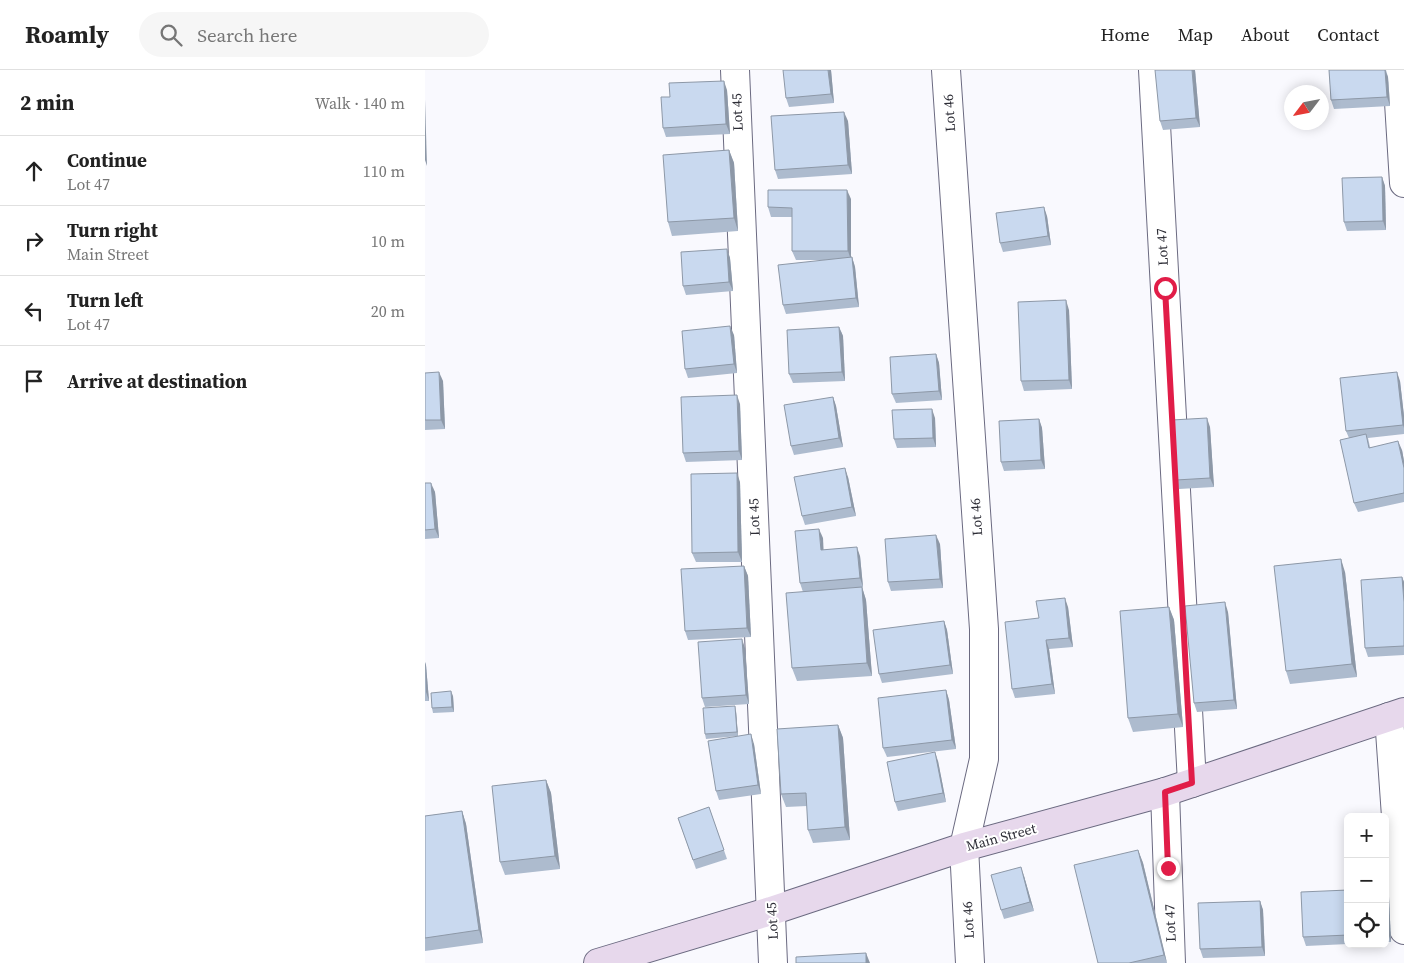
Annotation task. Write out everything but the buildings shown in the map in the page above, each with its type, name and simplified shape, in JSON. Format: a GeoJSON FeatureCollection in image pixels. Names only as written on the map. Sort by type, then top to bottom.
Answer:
{"type":"FeatureCollection","features":[{"type":"Feature","properties":{"kind":"street","name":"Lot 45"},"geometry":{"type":"LineString","coordinates":[[735,70],[773,963]]}},
{"type":"Feature","properties":{"kind":"street","name":"Lot 46"},"geometry":{"type":"LineString","coordinates":[[947,70],[984,629],[984,759],[964,847],[970,963]]}},
{"type":"Feature","properties":{"kind":"street","name":"Lot 47"},"geometry":{"type":"LineString","coordinates":[[1153,70],[1192,783]]}},
{"type":"Feature","properties":{"kind":"street"},"geometry":{"type":"LineString","coordinates":[[1397,70],[1404,183]]}},
{"type":"Feature","properties":{"kind":"street","name":"Main Street"},"geometry":{"type":"LineString","coordinates":[[598,963],[771,911],[964,847],[1165,792],[1396,715]]}},
{"type":"Feature","properties":{"kind":"street"},"geometry":{"type":"LineString","coordinates":[[1396,715],[1404,930]]}},
{"type":"Feature","properties":{"kind":"street","name":"Lot 47"},"geometry":{"type":"LineString","coordinates":[[1165,792],[1171,963]]}},
{"type":"Feature","properties":{"kind":"route"},"geometry":{"type":"LineString","coordinates":[[1165,288],[1192,783],[1165,792],[1168,868]]}}]}
